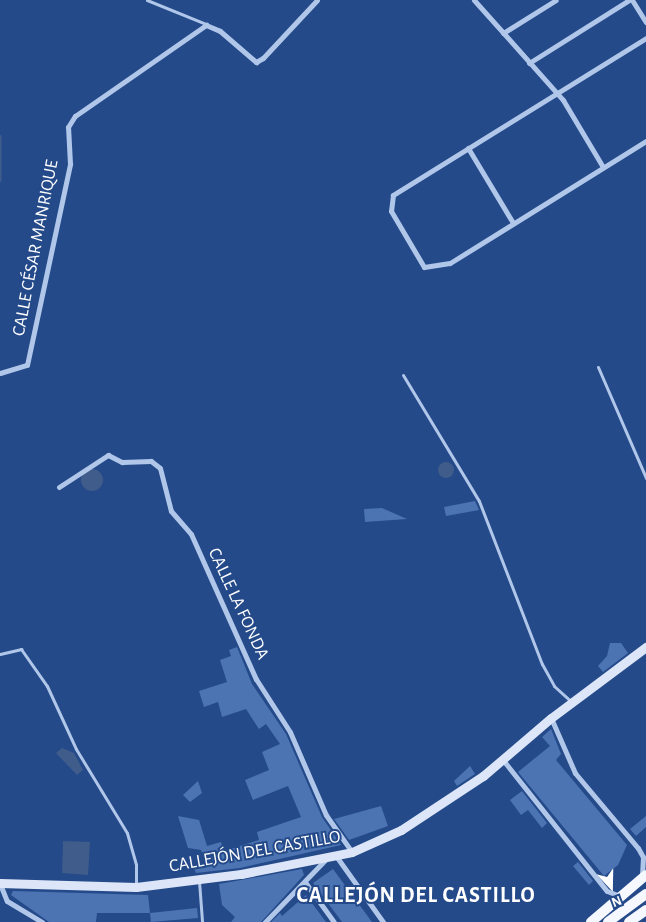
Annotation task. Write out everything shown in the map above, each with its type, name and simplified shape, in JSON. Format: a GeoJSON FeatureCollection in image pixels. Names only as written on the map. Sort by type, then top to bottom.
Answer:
{"type":"FeatureCollection","features":[{"type":"Feature","properties":{"kind":"main road"},"geometry":{"type":"LineString","coordinates":[[591,922],[643,877]]}},
{"type":"Feature","properties":{"kind":"main road"},"geometry":{"type":"LineString","coordinates":[[608,922],[646,894]]}},
{"type":"Feature","properties":{"kind":"main road"},"geometry":{"type":"LineString","coordinates":[[629,922],[646,910]]}},
{"type":"Feature","properties":{"kind":"street"},"geometry":{"type":"LineString","coordinates":[[206,25],[220,31],[256,62],[317,0]]}},
{"type":"Feature","properties":{"kind":"street"},"geometry":{"type":"LineString","coordinates":[[482,0],[475,2],[557,93],[603,167]]}},
{"type":"Feature","properties":{"kind":"street"},"geometry":{"type":"LineString","coordinates":[[503,33],[556,0]]}},
{"type":"Feature","properties":{"kind":"street"},"geometry":{"type":"LineString","coordinates":[[529,64],[631,0],[646,22]]}},
{"type":"Feature","properties":{"kind":"street","name":"CALLE CÉSAR MANRIQUE"},"geometry":{"type":"LineString","coordinates":[[0,373],[27,366],[70,164],[68,127],[75,116],[206,25]]}},
{"type":"Feature","properties":{"kind":"street"},"geometry":{"type":"LineString","coordinates":[[646,38],[393,195],[389,204],[424,266],[450,263],[646,140]]}},
{"type":"Feature","properties":{"kind":"street"},"geometry":{"type":"LineString","coordinates":[[468,148],[513,223]]}},
{"type":"Feature","properties":{"kind":"street","name":"CALLE LA FONDA"},"geometry":{"type":"LineString","coordinates":[[59,487],[108,455],[122,462],[151,461],[160,468],[171,511],[191,534],[256,678],[290,732],[326,815],[352,852]]}},
{"type":"Feature","properties":{"kind":"street","name":"CALLEJÓN DEL CASTILLO"},"geometry":{"type":"LineString","coordinates":[[0,883],[136,887],[199,880],[352,852],[402,830],[504,760],[572,702],[646,647]]}},
{"type":"Feature","properties":{"kind":"street"},"geometry":{"type":"LineString","coordinates":[[552,718],[575,773],[643,857],[643,877]]}},
{"type":"Feature","properties":{"kind":"street"},"geometry":{"type":"LineString","coordinates":[[504,760],[607,891],[620,896]]}},
{"type":"Feature","properties":{"kind":"street"},"geometry":{"type":"LineString","coordinates":[[264,922],[332,857],[383,922]]}},
{"type":"Feature","properties":{"kind":"street"},"geometry":{"type":"LineString","coordinates":[[306,882],[334,922]]}},
{"type":"Feature","properties":{"kind":"street"},"geometry":{"type":"LineString","coordinates":[[0,883],[7,901],[42,922]]}},
{"type":"Feature","properties":{"kind":"lane"},"geometry":{"type":"LineString","coordinates":[[147,0],[206,25]]}},
{"type":"Feature","properties":{"kind":"lane"},"geometry":{"type":"LineString","coordinates":[[598,367],[646,478]]}},
{"type":"Feature","properties":{"kind":"lane"},"geometry":{"type":"LineString","coordinates":[[402,375],[478,501],[542,664],[554,686],[572,702]]}},
{"type":"Feature","properties":{"kind":"lane"},"geometry":{"type":"LineString","coordinates":[[0,654],[21,649],[46,686],[85,765],[127,833],[136,865],[136,887]]}},
{"type":"Feature","properties":{"kind":"lane"},"geometry":{"type":"LineString","coordinates":[[199,880],[202,922]]}},
{"type":"Feature","properties":{"kind":"water"},"geometry":{"type":"Polygon","coordinates":[[[443,462],[449,462],[454,467],[452,476],[443,478],[438,473],[438,467],[443,462]]]}},
{"type":"Feature","properties":{"kind":"water"},"geometry":{"type":"Polygon","coordinates":[[[92,469],[100,472],[103,480],[100,488],[92,491],[84,488],[81,480],[84,472],[92,469]]]}},
{"type":"Feature","properties":{"kind":"water"},"geometry":{"type":"Polygon","coordinates":[[[62,748],[74,753],[83,770],[77,775],[56,753],[62,748]]]}},
{"type":"Feature","properties":{"kind":"water"},"geometry":{"type":"Polygon","coordinates":[[[63,841],[90,842],[88,875],[62,873],[63,841]]]}},
{"type":"Feature","properties":{"kind":"building"},"geometry":{"type":"Polygon","coordinates":[[[475,501],[479,510],[446,516],[444,507],[475,501]]]}},
{"type":"Feature","properties":{"kind":"building"},"geometry":{"type":"Polygon","coordinates":[[[382,508],[407,519],[365,522],[364,509],[382,508]]]}},
{"type":"Feature","properties":{"kind":"building"},"geometry":{"type":"Polygon","coordinates":[[[610,643],[621,643],[628,653],[603,672],[598,666],[607,656],[610,643]]]}},
{"type":"Feature","properties":{"kind":"building"},"geometry":{"type":"Polygon","coordinates":[[[237,647],[252,684],[286,734],[322,817],[341,845],[240,868],[196,873],[194,868],[206,865],[201,850],[188,848],[178,816],[199,820],[207,846],[221,842],[224,851],[259,840],[257,832],[301,817],[288,786],[253,800],[245,780],[269,770],[262,752],[280,744],[266,724],[259,729],[246,709],[222,717],[218,702],[204,707],[199,691],[227,682],[220,660],[231,656],[229,650],[237,647]]]}},
{"type":"Feature","properties":{"kind":"building"},"geometry":{"type":"Polygon","coordinates":[[[551,729],[561,754],[556,760],[627,845],[618,865],[604,876],[518,772],[550,746],[542,737],[551,729]]]}},
{"type":"Feature","properties":{"kind":"building"},"geometry":{"type":"Polygon","coordinates":[[[470,766],[475,774],[457,786],[454,781],[470,766]]]}},
{"type":"Feature","properties":{"kind":"building"},"geometry":{"type":"Polygon","coordinates":[[[198,781],[202,793],[190,802],[183,795],[198,781]]]}},
{"type":"Feature","properties":{"kind":"building"},"geometry":{"type":"Polygon","coordinates":[[[522,791],[547,823],[542,828],[528,810],[521,815],[510,800],[522,791]]]}},
{"type":"Feature","properties":{"kind":"building"},"geometry":{"type":"Polygon","coordinates":[[[381,806],[388,826],[349,840],[334,819],[381,806]]]}},
{"type":"Feature","properties":{"kind":"building"},"geometry":{"type":"Polygon","coordinates":[[[646,816],[646,827],[636,836],[630,829],[646,816]]]}},
{"type":"Feature","properties":{"kind":"building"},"geometry":{"type":"Polygon","coordinates":[[[578,862],[593,881],[589,885],[573,866],[578,862]]]}},
{"type":"Feature","properties":{"kind":"building"},"geometry":{"type":"Polygon","coordinates":[[[302,869],[304,875],[261,922],[231,922],[235,917],[222,905],[219,884],[302,869]]]}},
{"type":"Feature","properties":{"kind":"building"},"geometry":{"type":"Polygon","coordinates":[[[333,869],[372,922],[342,922],[313,883],[333,869]]]}},
{"type":"Feature","properties":{"kind":"building"},"geometry":{"type":"Polygon","coordinates":[[[13,891],[148,895],[150,913],[97,913],[96,922],[49,922],[11,895],[13,891]]]}},
{"type":"Feature","properties":{"kind":"building"},"geometry":{"type":"Polygon","coordinates":[[[306,895],[326,922],[271,922],[280,913],[282,916],[306,895]]]}},
{"type":"Feature","properties":{"kind":"building"},"geometry":{"type":"Polygon","coordinates":[[[197,908],[198,918],[151,922],[150,913],[197,908]]]}},
{"type":"Feature","properties":{"kind":"waterway"},"geometry":{"type":"LineString","coordinates":[[0,136],[0,180]]}},
{"type":"Feature","properties":{"kind":"district","name":"CALLEJÓN DEL CASTILLO"},"geometry":{"type":"Point","coordinates":[416,896]}}]}
